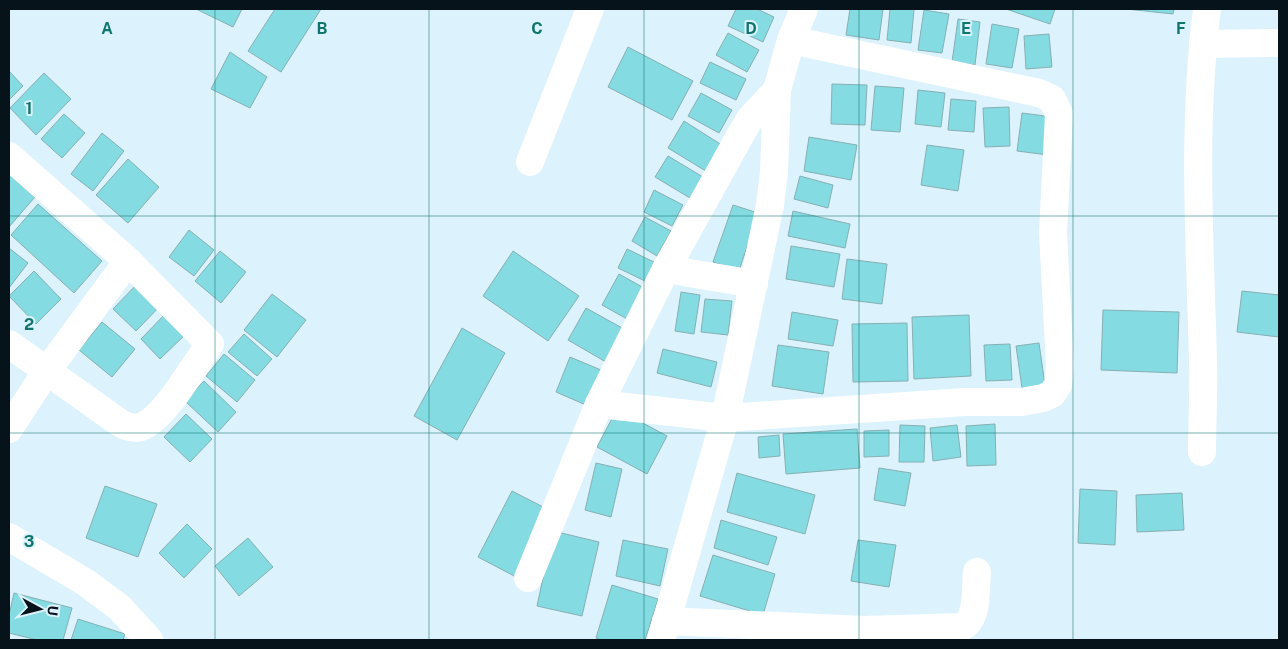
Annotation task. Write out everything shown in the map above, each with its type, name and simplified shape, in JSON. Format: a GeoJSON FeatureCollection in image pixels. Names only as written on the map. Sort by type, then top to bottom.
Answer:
{"type":"FeatureCollection","features":[{"type":"Feature","properties":{"kind":"street"},"geometry":{"type":"LineString","coordinates":[[530,162],[590,9]]}},
{"type":"Feature","properties":{"kind":"street"},"geometry":{"type":"LineString","coordinates":[[804,9],[791,40],[776,90],[774,172],[770,205],[725,418],[664,631],[864,630],[962,627],[970,620],[974,607],[977,572]]}},
{"type":"Feature","properties":{"kind":"street"},"geometry":{"type":"LineString","coordinates":[[1202,452],[1203,363],[1199,154],[1203,44],[1207,9]]}},
{"type":"Feature","properties":{"kind":"street"},"geometry":{"type":"LineString","coordinates":[[600,404],[725,418],[965,402],[1021,402],[1043,398],[1052,394],[1060,377],[1053,233],[1059,114],[1055,103],[1039,93],[791,40]]}},
{"type":"Feature","properties":{"kind":"street"},"geometry":{"type":"LineString","coordinates":[[1203,44],[1279,43]]}},
{"type":"Feature","properties":{"kind":"street"},"geometry":{"type":"LineString","coordinates":[[528,578],[600,404],[666,269],[750,119],[776,90]]}},
{"type":"Feature","properties":{"kind":"street"},"geometry":{"type":"LineString","coordinates":[[9,156],[128,261],[210,344],[162,411],[144,426],[126,426],[46,372],[9,344]]}},
{"type":"Feature","properties":{"kind":"street"},"geometry":{"type":"LineString","coordinates":[[9,429],[46,372],[128,261]]}},
{"type":"Feature","properties":{"kind":"street"},"geometry":{"type":"LineString","coordinates":[[666,269],[754,284]]}},
{"type":"Feature","properties":{"kind":"street"},"geometry":{"type":"LineString","coordinates":[[9,538],[85,582],[120,608],[148,640]]}},
{"type":"Feature","properties":{"kind":"building"},"geometry":{"type":"Polygon","coordinates":[[[196,9],[242,9],[233,27],[196,9]]]}},
{"type":"Feature","properties":{"kind":"building"},"geometry":{"type":"Polygon","coordinates":[[[275,9],[321,9],[281,72],[248,51],[275,9]]]}},
{"type":"Feature","properties":{"kind":"building"},"geometry":{"type":"Polygon","coordinates":[[[736,9],[757,9],[774,17],[763,42],[728,26],[736,9]]]}},
{"type":"Feature","properties":{"kind":"building"},"geometry":{"type":"Polygon","coordinates":[[[850,9],[883,9],[879,40],[846,35],[850,9]]]}},
{"type":"Feature","properties":{"kind":"building"},"geometry":{"type":"Polygon","coordinates":[[[890,9],[914,9],[911,43],[887,40],[890,9]]]}},
{"type":"Feature","properties":{"kind":"building"},"geometry":{"type":"Polygon","coordinates":[[[1006,9],[1055,9],[1050,24],[1006,9]]]}},
{"type":"Feature","properties":{"kind":"building"},"geometry":{"type":"Polygon","coordinates":[[[1126,9],[1174,9],[1173,14],[1126,9]]]}},
{"type":"Feature","properties":{"kind":"building"},"geometry":{"type":"Polygon","coordinates":[[[924,10],[949,14],[942,53],[918,50],[924,10]]]}},
{"type":"Feature","properties":{"kind":"building"},"geometry":{"type":"Polygon","coordinates":[[[958,19],[980,22],[975,65],[952,62],[958,19]]]}},
{"type":"Feature","properties":{"kind":"building"},"geometry":{"type":"Polygon","coordinates":[[[992,24],[1019,29],[1012,68],[986,64],[992,24]]]}},
{"type":"Feature","properties":{"kind":"building"},"geometry":{"type":"Polygon","coordinates":[[[728,33],[759,50],[747,72],[716,55],[728,33]]]}},
{"type":"Feature","properties":{"kind":"building"},"geometry":{"type":"Polygon","coordinates":[[[1049,34],[1052,67],[1026,69],[1024,36],[1049,34]]]}},
{"type":"Feature","properties":{"kind":"building"},"geometry":{"type":"Polygon","coordinates":[[[628,47],[693,81],[672,120],[608,87],[628,47]]]}},
{"type":"Feature","properties":{"kind":"building"},"geometry":{"type":"Polygon","coordinates":[[[230,52],[267,77],[250,108],[211,89],[230,52]]]}},
{"type":"Feature","properties":{"kind":"building"},"geometry":{"type":"Polygon","coordinates":[[[710,62],[746,79],[736,100],[700,83],[710,62]]]}},
{"type":"Feature","properties":{"kind":"building"},"geometry":{"type":"Polygon","coordinates":[[[9,71],[23,86],[9,100],[9,71]]]}},
{"type":"Feature","properties":{"kind":"building"},"geometry":{"type":"Polygon","coordinates":[[[44,73],[71,99],[36,135],[10,108],[44,73]]]}},
{"type":"Feature","properties":{"kind":"building"},"geometry":{"type":"Polygon","coordinates":[[[832,84],[867,85],[865,125],[831,124],[832,84]]]}},
{"type":"Feature","properties":{"kind":"building"},"geometry":{"type":"Polygon","coordinates":[[[875,86],[904,88],[900,132],[871,130],[875,86]]]}},
{"type":"Feature","properties":{"kind":"building"},"geometry":{"type":"Polygon","coordinates":[[[918,90],[945,93],[941,127],[915,124],[918,90]]]}},
{"type":"Feature","properties":{"kind":"building"},"geometry":{"type":"Polygon","coordinates":[[[701,93],[732,110],[719,133],[688,116],[701,93]]]}},
{"type":"Feature","properties":{"kind":"building"},"geometry":{"type":"Polygon","coordinates":[[[951,99],[976,101],[974,132],[948,130],[951,99]]]}},
{"type":"Feature","properties":{"kind":"building"},"geometry":{"type":"Polygon","coordinates":[[[1009,107],[1010,146],[985,147],[983,108],[1009,107]]]}},
{"type":"Feature","properties":{"kind":"building"},"geometry":{"type":"Polygon","coordinates":[[[1022,113],[1053,117],[1048,155],[1017,151],[1022,113]]]}},
{"type":"Feature","properties":{"kind":"building"},"geometry":{"type":"Polygon","coordinates":[[[64,114],[85,133],[62,158],[41,139],[64,114]]]}},
{"type":"Feature","properties":{"kind":"building"},"geometry":{"type":"Polygon","coordinates":[[[684,121],[725,147],[709,173],[668,148],[684,121]]]}},
{"type":"Feature","properties":{"kind":"building"},"geometry":{"type":"Polygon","coordinates":[[[102,133],[124,151],[93,191],[71,174],[102,133]]]}},
{"type":"Feature","properties":{"kind":"building"},"geometry":{"type":"Polygon","coordinates":[[[809,137],[857,145],[851,180],[804,171],[809,137]]]}},
{"type":"Feature","properties":{"kind":"building"},"geometry":{"type":"Polygon","coordinates":[[[927,145],[964,150],[958,191],[921,185],[927,145]]]}},
{"type":"Feature","properties":{"kind":"building"},"geometry":{"type":"Polygon","coordinates":[[[668,156],[703,177],[690,198],[655,177],[668,156]]]}},
{"type":"Feature","properties":{"kind":"building"},"geometry":{"type":"Polygon","coordinates":[[[128,159],[159,187],[128,223],[96,195],[128,159]]]}},
{"type":"Feature","properties":{"kind":"building"},"geometry":{"type":"Polygon","coordinates":[[[9,174],[35,197],[9,227],[9,174]]]}},
{"type":"Feature","properties":{"kind":"building"},"geometry":{"type":"Polygon","coordinates":[[[800,176],[833,185],[828,208],[794,199],[800,176]]]}},
{"type":"Feature","properties":{"kind":"building"},"geometry":{"type":"Polygon","coordinates":[[[654,190],[683,205],[672,226],[644,212],[654,190]]]}},
{"type":"Feature","properties":{"kind":"building"},"geometry":{"type":"Polygon","coordinates":[[[38,204],[102,261],[74,293],[11,235],[38,204]]]}},
{"type":"Feature","properties":{"kind":"building"},"geometry":{"type":"Polygon","coordinates":[[[733,205],[758,213],[739,271],[713,262],[733,205]]]}},
{"type":"Feature","properties":{"kind":"building"},"geometry":{"type":"Polygon","coordinates":[[[793,211],[850,224],[845,248],[788,236],[793,211]]]}},
{"type":"Feature","properties":{"kind":"building"},"geometry":{"type":"Polygon","coordinates":[[[645,217],[671,231],[657,256],[632,241],[645,217]]]}},
{"type":"Feature","properties":{"kind":"building"},"geometry":{"type":"Polygon","coordinates":[[[189,230],[214,250],[194,276],[169,257],[189,230]]]}},
{"type":"Feature","properties":{"kind":"building"},"geometry":{"type":"Polygon","coordinates":[[[791,246],[840,254],[834,287],[786,279],[791,246]]]}},
{"type":"Feature","properties":{"kind":"building"},"geometry":{"type":"Polygon","coordinates":[[[9,248],[28,263],[9,288],[9,248]]]}},
{"type":"Feature","properties":{"kind":"building"},"geometry":{"type":"Polygon","coordinates":[[[627,249],[656,263],[647,282],[618,268],[627,249]]]}},
{"type":"Feature","properties":{"kind":"building"},"geometry":{"type":"Polygon","coordinates":[[[220,251],[246,272],[221,303],[195,281],[220,251]]]}},
{"type":"Feature","properties":{"kind":"building"},"geometry":{"type":"Polygon","coordinates":[[[513,251],[579,296],[548,341],[483,296],[513,251]]]}},
{"type":"Feature","properties":{"kind":"building"},"geometry":{"type":"Polygon","coordinates":[[[847,259],[887,264],[882,304],[842,299],[847,259]]]}},
{"type":"Feature","properties":{"kind":"building"},"geometry":{"type":"Polygon","coordinates":[[[34,271],[61,299],[36,324],[9,296],[34,271]]]}},
{"type":"Feature","properties":{"kind":"building"},"geometry":{"type":"Polygon","coordinates":[[[619,274],[644,288],[627,319],[602,305],[619,274]]]}},
{"type":"Feature","properties":{"kind":"building"},"geometry":{"type":"Polygon","coordinates":[[[139,282],[162,304],[136,331],[113,309],[139,282]]]}},
{"type":"Feature","properties":{"kind":"building"},"geometry":{"type":"Polygon","coordinates":[[[1242,291],[1279,295],[1279,337],[1237,332],[1242,291]]]}},
{"type":"Feature","properties":{"kind":"building"},"geometry":{"type":"Polygon","coordinates":[[[681,292],[700,295],[694,334],[675,331],[681,292]]]}},
{"type":"Feature","properties":{"kind":"building"},"geometry":{"type":"Polygon","coordinates":[[[272,294],[306,320],[277,357],[244,330],[272,294]]]}},
{"type":"Feature","properties":{"kind":"building"},"geometry":{"type":"Polygon","coordinates":[[[705,299],[732,301],[728,335],[701,332],[705,299]]]}},
{"type":"Feature","properties":{"kind":"building"},"geometry":{"type":"Polygon","coordinates":[[[586,308],[624,329],[606,362],[568,340],[586,308]]]}},
{"type":"Feature","properties":{"kind":"building"},"geometry":{"type":"Polygon","coordinates":[[[169,310],[189,331],[160,359],[141,339],[169,310]]]}},
{"type":"Feature","properties":{"kind":"building"},"geometry":{"type":"Polygon","coordinates":[[[1103,310],[1179,312],[1177,373],[1101,370],[1103,310]]]}},
{"type":"Feature","properties":{"kind":"building"},"geometry":{"type":"Polygon","coordinates":[[[792,312],[838,320],[833,346],[788,339],[792,312]]]}},
{"type":"Feature","properties":{"kind":"building"},"geometry":{"type":"Polygon","coordinates":[[[969,315],[971,376],[914,379],[912,317],[969,315]]]}},
{"type":"Feature","properties":{"kind":"building"},"geometry":{"type":"Polygon","coordinates":[[[102,322],[135,349],[112,377],[79,350],[102,322]]]}},
{"type":"Feature","properties":{"kind":"building"},"geometry":{"type":"Polygon","coordinates":[[[907,323],[908,381],[853,382],[852,324],[907,323]]]}},
{"type":"Feature","properties":{"kind":"building"},"geometry":{"type":"Polygon","coordinates":[[[462,328],[505,353],[457,440],[414,416],[462,328]]]}},
{"type":"Feature","properties":{"kind":"building"},"geometry":{"type":"Polygon","coordinates":[[[244,334],[272,359],[257,376],[228,352],[244,334]]]}},
{"type":"Feature","properties":{"kind":"building"},"geometry":{"type":"Polygon","coordinates":[[[1039,343],[1045,385],[1022,388],[1016,346],[1039,343]]]}},
{"type":"Feature","properties":{"kind":"building"},"geometry":{"type":"Polygon","coordinates":[[[1010,344],[1012,380],[986,381],[984,345],[1010,344]]]}},
{"type":"Feature","properties":{"kind":"building"},"geometry":{"type":"Polygon","coordinates":[[[778,345],[829,352],[823,394],[772,386],[778,345]]]}},
{"type":"Feature","properties":{"kind":"building"},"geometry":{"type":"Polygon","coordinates":[[[663,349],[717,362],[711,387],[657,373],[663,349]]]}},
{"type":"Feature","properties":{"kind":"building"},"geometry":{"type":"Polygon","coordinates":[[[224,354],[255,380],[237,402],[206,376],[224,354]]]}},
{"type":"Feature","properties":{"kind":"building"},"geometry":{"type":"Polygon","coordinates":[[[570,357],[601,370],[586,405],[556,392],[570,357]]]}},
{"type":"Feature","properties":{"kind":"building"},"geometry":{"type":"Polygon","coordinates":[[[204,381],[236,412],[218,432],[185,401],[204,381]]]}},
{"type":"Feature","properties":{"kind":"building"},"geometry":{"type":"Polygon","coordinates":[[[617,409],[667,436],[647,474],[597,447],[617,409]]]}},
{"type":"Feature","properties":{"kind":"building"},"geometry":{"type":"Polygon","coordinates":[[[186,414],[212,439],[190,462],[164,437],[186,414]]]}},
{"type":"Feature","properties":{"kind":"building"},"geometry":{"type":"Polygon","coordinates":[[[995,424],[996,465],[967,466],[966,426],[995,424]]]}},
{"type":"Feature","properties":{"kind":"building"},"geometry":{"type":"Polygon","coordinates":[[[900,425],[925,426],[924,462],[899,462],[900,425]]]}},
{"type":"Feature","properties":{"kind":"building"},"geometry":{"type":"Polygon","coordinates":[[[957,425],[961,457],[933,461],[930,428],[957,425]]]}},
{"type":"Feature","properties":{"kind":"building"},"geometry":{"type":"Polygon","coordinates":[[[857,429],[860,468],[786,474],[783,434],[857,429]]]}},
{"type":"Feature","properties":{"kind":"building"},"geometry":{"type":"Polygon","coordinates":[[[889,430],[889,456],[864,457],[864,431],[889,430]]]}},
{"type":"Feature","properties":{"kind":"building"},"geometry":{"type":"Polygon","coordinates":[[[779,435],[780,456],[759,458],[758,437],[779,435]]]}},
{"type":"Feature","properties":{"kind":"building"},"geometry":{"type":"Polygon","coordinates":[[[596,463],[622,469],[611,517],[585,510],[596,463]]]}},
{"type":"Feature","properties":{"kind":"building"},"geometry":{"type":"Polygon","coordinates":[[[879,468],[911,473],[905,506],[874,500],[879,468]]]}},
{"type":"Feature","properties":{"kind":"building"},"geometry":{"type":"Polygon","coordinates":[[[737,473],[815,495],[805,534],[727,512],[737,473]]]}},
{"type":"Feature","properties":{"kind":"building"},"geometry":{"type":"Polygon","coordinates":[[[105,486],[157,504],[138,557],[86,538],[105,486]]]}},
{"type":"Feature","properties":{"kind":"building"},"geometry":{"type":"Polygon","coordinates":[[[1080,489],[1117,491],[1115,545],[1078,543],[1080,489]]]}},
{"type":"Feature","properties":{"kind":"building"},"geometry":{"type":"Polygon","coordinates":[[[512,491],[551,511],[516,577],[478,557],[512,491]]]}},
{"type":"Feature","properties":{"kind":"building"},"geometry":{"type":"Polygon","coordinates":[[[1182,493],[1184,530],[1137,532],[1136,495],[1182,493]]]}},
{"type":"Feature","properties":{"kind":"building"},"geometry":{"type":"Polygon","coordinates":[[[721,520],[777,537],[768,565],[714,548],[721,520]]]}},
{"type":"Feature","properties":{"kind":"building"},"geometry":{"type":"Polygon","coordinates":[[[187,524],[212,549],[184,578],[159,553],[187,524]]]}},
{"type":"Feature","properties":{"kind":"building"},"geometry":{"type":"Polygon","coordinates":[[[553,531],[599,542],[582,616],[537,606],[553,531]]]}},
{"type":"Feature","properties":{"kind":"building"},"geometry":{"type":"Polygon","coordinates":[[[248,538],[273,567],[239,596],[215,566],[248,538]]]}},
{"type":"Feature","properties":{"kind":"building"},"geometry":{"type":"Polygon","coordinates":[[[623,540],[668,549],[660,586],[616,576],[623,540]]]}},
{"type":"Feature","properties":{"kind":"building"},"geometry":{"type":"Polygon","coordinates":[[[858,540],[896,545],[889,587],[851,581],[858,540]]]}},
{"type":"Feature","properties":{"kind":"building"},"geometry":{"type":"Polygon","coordinates":[[[713,555],[775,574],[763,615],[700,596],[713,555]]]}},
{"type":"Feature","properties":{"kind":"building"},"geometry":{"type":"Polygon","coordinates":[[[612,585],[658,599],[645,640],[603,640],[596,638],[612,585]]]}},
{"type":"Feature","properties":{"kind":"building"},"geometry":{"type":"Polygon","coordinates":[[[14,593],[72,608],[63,640],[37,640],[9,633],[9,615],[14,593]]]}},
{"type":"Feature","properties":{"kind":"building"},"geometry":{"type":"Polygon","coordinates":[[[78,619],[125,634],[123,640],[71,640],[78,619]]]}}]}
